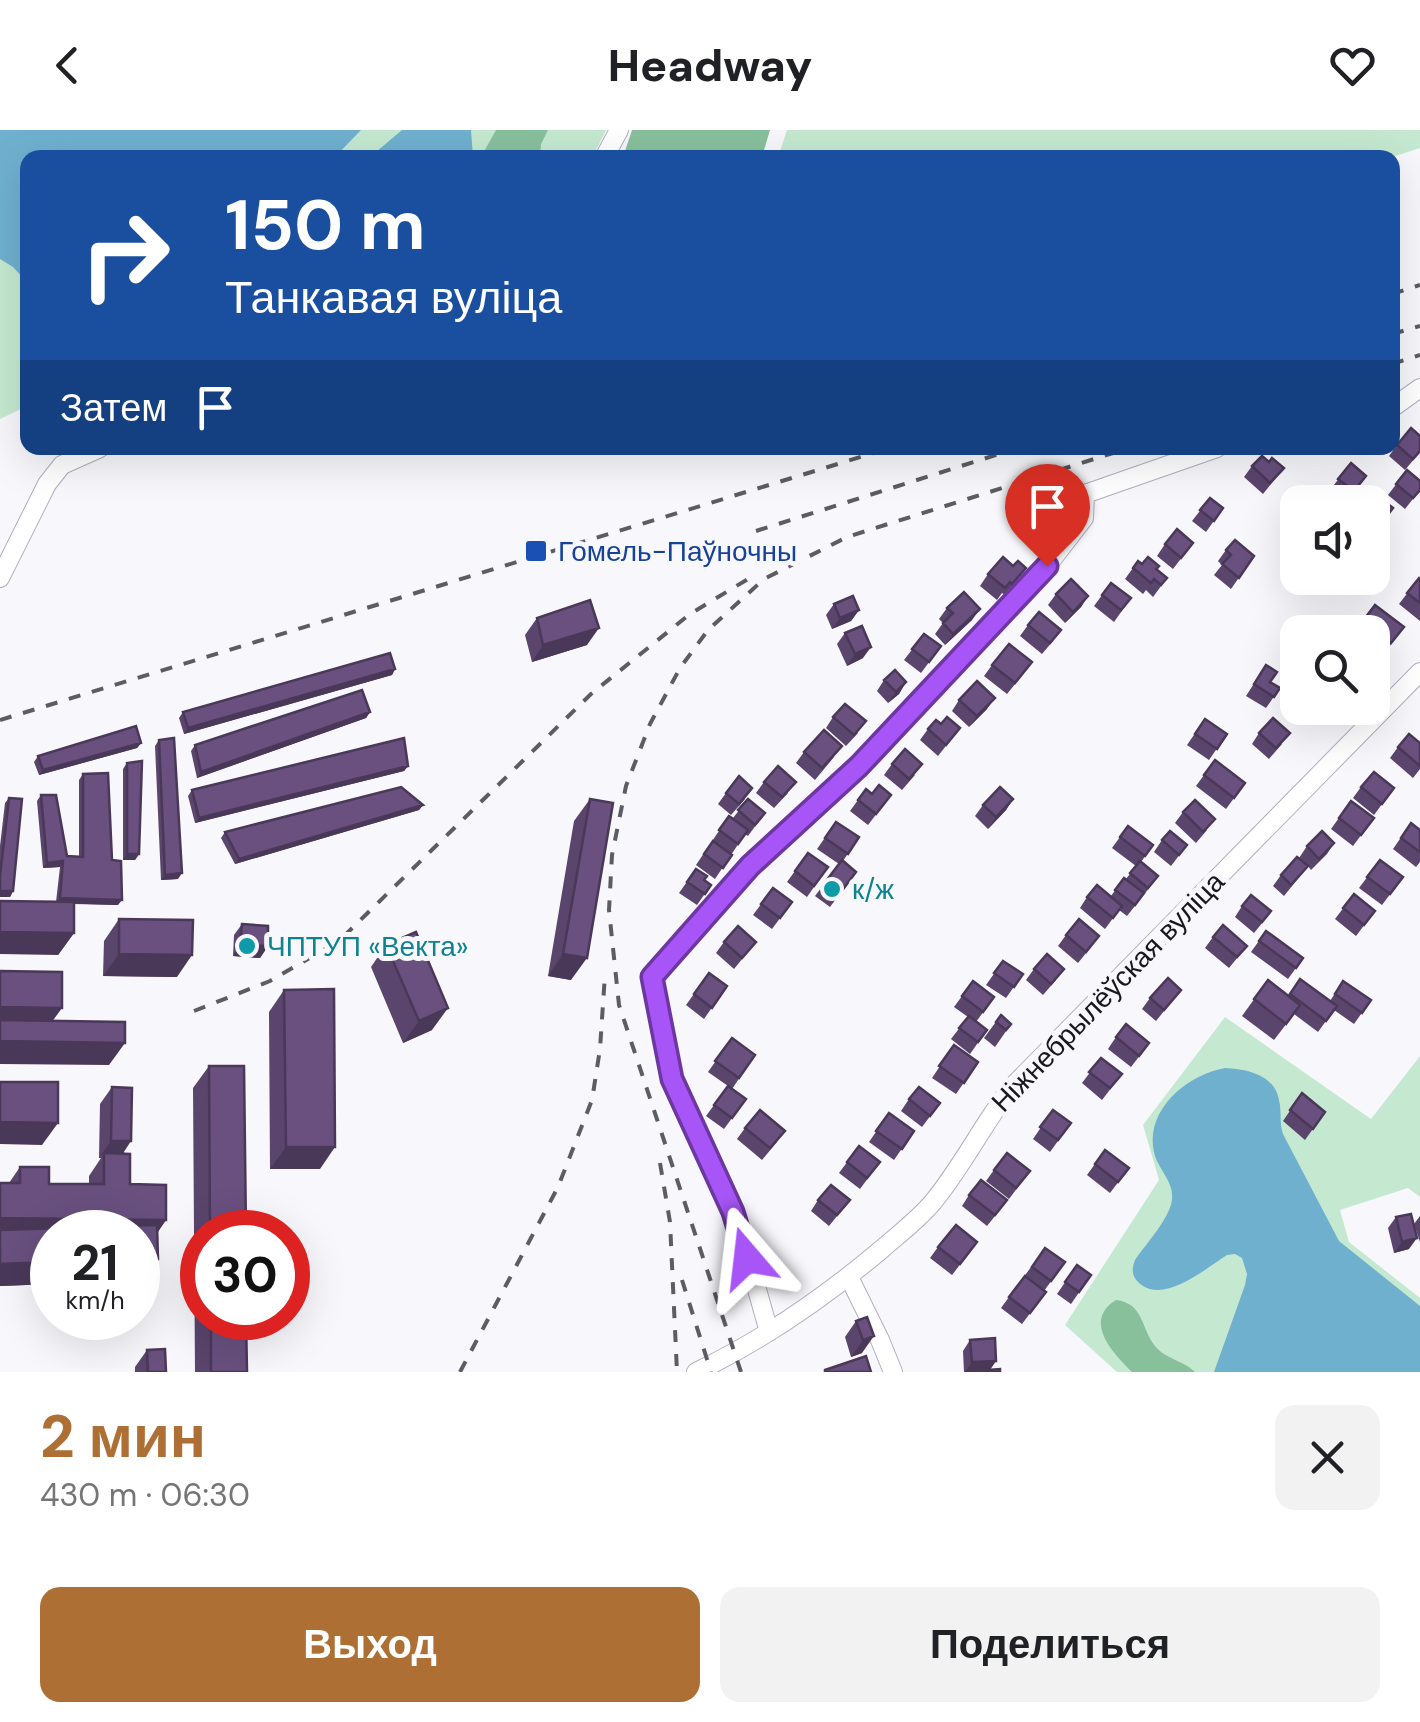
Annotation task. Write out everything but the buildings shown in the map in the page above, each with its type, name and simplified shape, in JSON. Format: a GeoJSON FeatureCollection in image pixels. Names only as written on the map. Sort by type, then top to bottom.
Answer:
{"type":"FeatureCollection","features":[{"type":"Feature","properties":{"kind":"street"},"geometry":{"type":"LineString","coordinates":[[0,578],[47,484],[62,465],[84,455]]}},
{"type":"Feature","properties":{"kind":"street"},"geometry":{"type":"LineString","coordinates":[[768,1332],[740,1229],[672,1079],[652,977],[750,866],[859,766],[1047,566],[1084,518],[1085,494],[1197,455]]}},
{"type":"Feature","properties":{"kind":"street","name":"Ніжнебрылёўская вуліца"},"geometry":{"type":"LineString","coordinates":[[696,1372],[735,1354],[768,1332],[848,1277],[909,1226],[932,1203],[1011,1088],[1420,672]]}},
{"type":"Feature","properties":{"kind":"street"},"geometry":{"type":"LineString","coordinates":[[848,1277],[893,1372]]}},
{"type":"Feature","properties":{"kind":"green space"},"geometry":{"type":"Polygon","coordinates":[[[0,130],[606,130],[596,150],[20,150],[20,409],[0,419],[0,130]]]}},
{"type":"Feature","properties":{"kind":"green space"},"geometry":{"type":"Polygon","coordinates":[[[496,130],[548,130],[541,150],[485,150],[496,130]]]}},
{"type":"Feature","properties":{"kind":"green space"},"geometry":{"type":"Polygon","coordinates":[[[632,130],[770,130],[764,150],[625,150],[632,130]]]}},
{"type":"Feature","properties":{"kind":"green space"},"geometry":{"type":"Polygon","coordinates":[[[787,130],[1420,130],[1420,148],[1400,154],[1400,150],[780,150],[787,130]]]}},
{"type":"Feature","properties":{"kind":"green space"},"geometry":{"type":"Polygon","coordinates":[[[1225,1017],[1371,1119],[1420,1056],[1420,1197],[1408,1188],[1340,1210],[1349,1242],[1420,1298],[1420,1372],[1117,1372],[1065,1325],[1159,1180],[1143,1125],[1225,1017]]]}},
{"type":"Feature","properties":{"kind":"green space"},"geometry":{"type":"Polygon","coordinates":[[[1116,1300],[1137,1311],[1159,1350],[1195,1372],[1132,1372],[1110,1346],[1101,1327],[1106,1308],[1116,1300]]]}},
{"type":"Feature","properties":{"kind":"water"},"geometry":{"type":"Polygon","coordinates":[[[0,130],[361,130],[342,150],[20,150],[20,274],[0,259],[0,130]]]}},
{"type":"Feature","properties":{"kind":"water"},"geometry":{"type":"Polygon","coordinates":[[[402,130],[471,130],[472,150],[378,150],[402,130]]]}},
{"type":"Feature","properties":{"kind":"water"},"geometry":{"type":"Polygon","coordinates":[[[1225,1068],[1251,1072],[1272,1085],[1279,1100],[1283,1134],[1339,1241],[1420,1306],[1420,1372],[1214,1372],[1245,1285],[1247,1274],[1242,1258],[1227,1255],[1171,1288],[1148,1288],[1136,1279],[1135,1260],[1162,1222],[1172,1199],[1169,1182],[1155,1156],[1155,1125],[1170,1098],[1182,1087],[1225,1068]]]}},
{"type":"Feature","properties":{"kind":"railway"},"geometry":{"type":"LineString","coordinates":[[1400,291],[1420,285]]}},
{"type":"Feature","properties":{"kind":"railway"},"geometry":{"type":"LineString","coordinates":[[1400,332],[1420,326]]}},
{"type":"Feature","properties":{"kind":"railway"},"geometry":{"type":"LineString","coordinates":[[1400,361],[1420,355]]}},
{"type":"Feature","properties":{"kind":"railway"},"geometry":{"type":"LineString","coordinates":[[0,720],[867,455]]}},
{"type":"Feature","properties":{"kind":"railway"},"geometry":{"type":"LineString","coordinates":[[756,531],[996,455]]}},
{"type":"Feature","properties":{"kind":"railway"},"geometry":{"type":"LineString","coordinates":[[741,1372],[619,1005],[609,910],[612,855],[626,786],[650,724],[680,668],[708,630],[764,579],[847,537],[1107,455]]}},
{"type":"Feature","properties":{"kind":"railway"},"geometry":{"type":"LineString","coordinates":[[194,1011],[270,981],[339,941],[591,694],[690,614],[753,576]]}},
{"type":"Feature","properties":{"kind":"railway"},"geometry":{"type":"LineString","coordinates":[[460,1372],[558,1187],[592,1100],[605,974]]}},
{"type":"Feature","properties":{"kind":"railway"},"geometry":{"type":"LineString","coordinates":[[660,1163],[670,1222],[677,1372]]}},
{"type":"Feature","properties":{"kind":"railway"},"geometry":{"type":"LineString","coordinates":[[682,1280],[711,1372]]}},
{"type":"Feature","properties":{"kind":"place","name":"Гомель-Паўночны"},"geometry":{"type":"Point","coordinates":[536,551]}},
{"type":"Feature","properties":{"kind":"place","name":"к/ж"},"geometry":{"type":"Point","coordinates":[832,889]}},
{"type":"Feature","properties":{"kind":"place","name":"ЧПТУП «Векта»"},"geometry":{"type":"Point","coordinates":[247,946]}},
{"type":"Feature","properties":{"kind":"route"},"geometry":{"type":"LineString","coordinates":[[747,1258],[733,1212],[672,1079],[652,977],[750,866],[859,766],[1047,566]]}}]}
